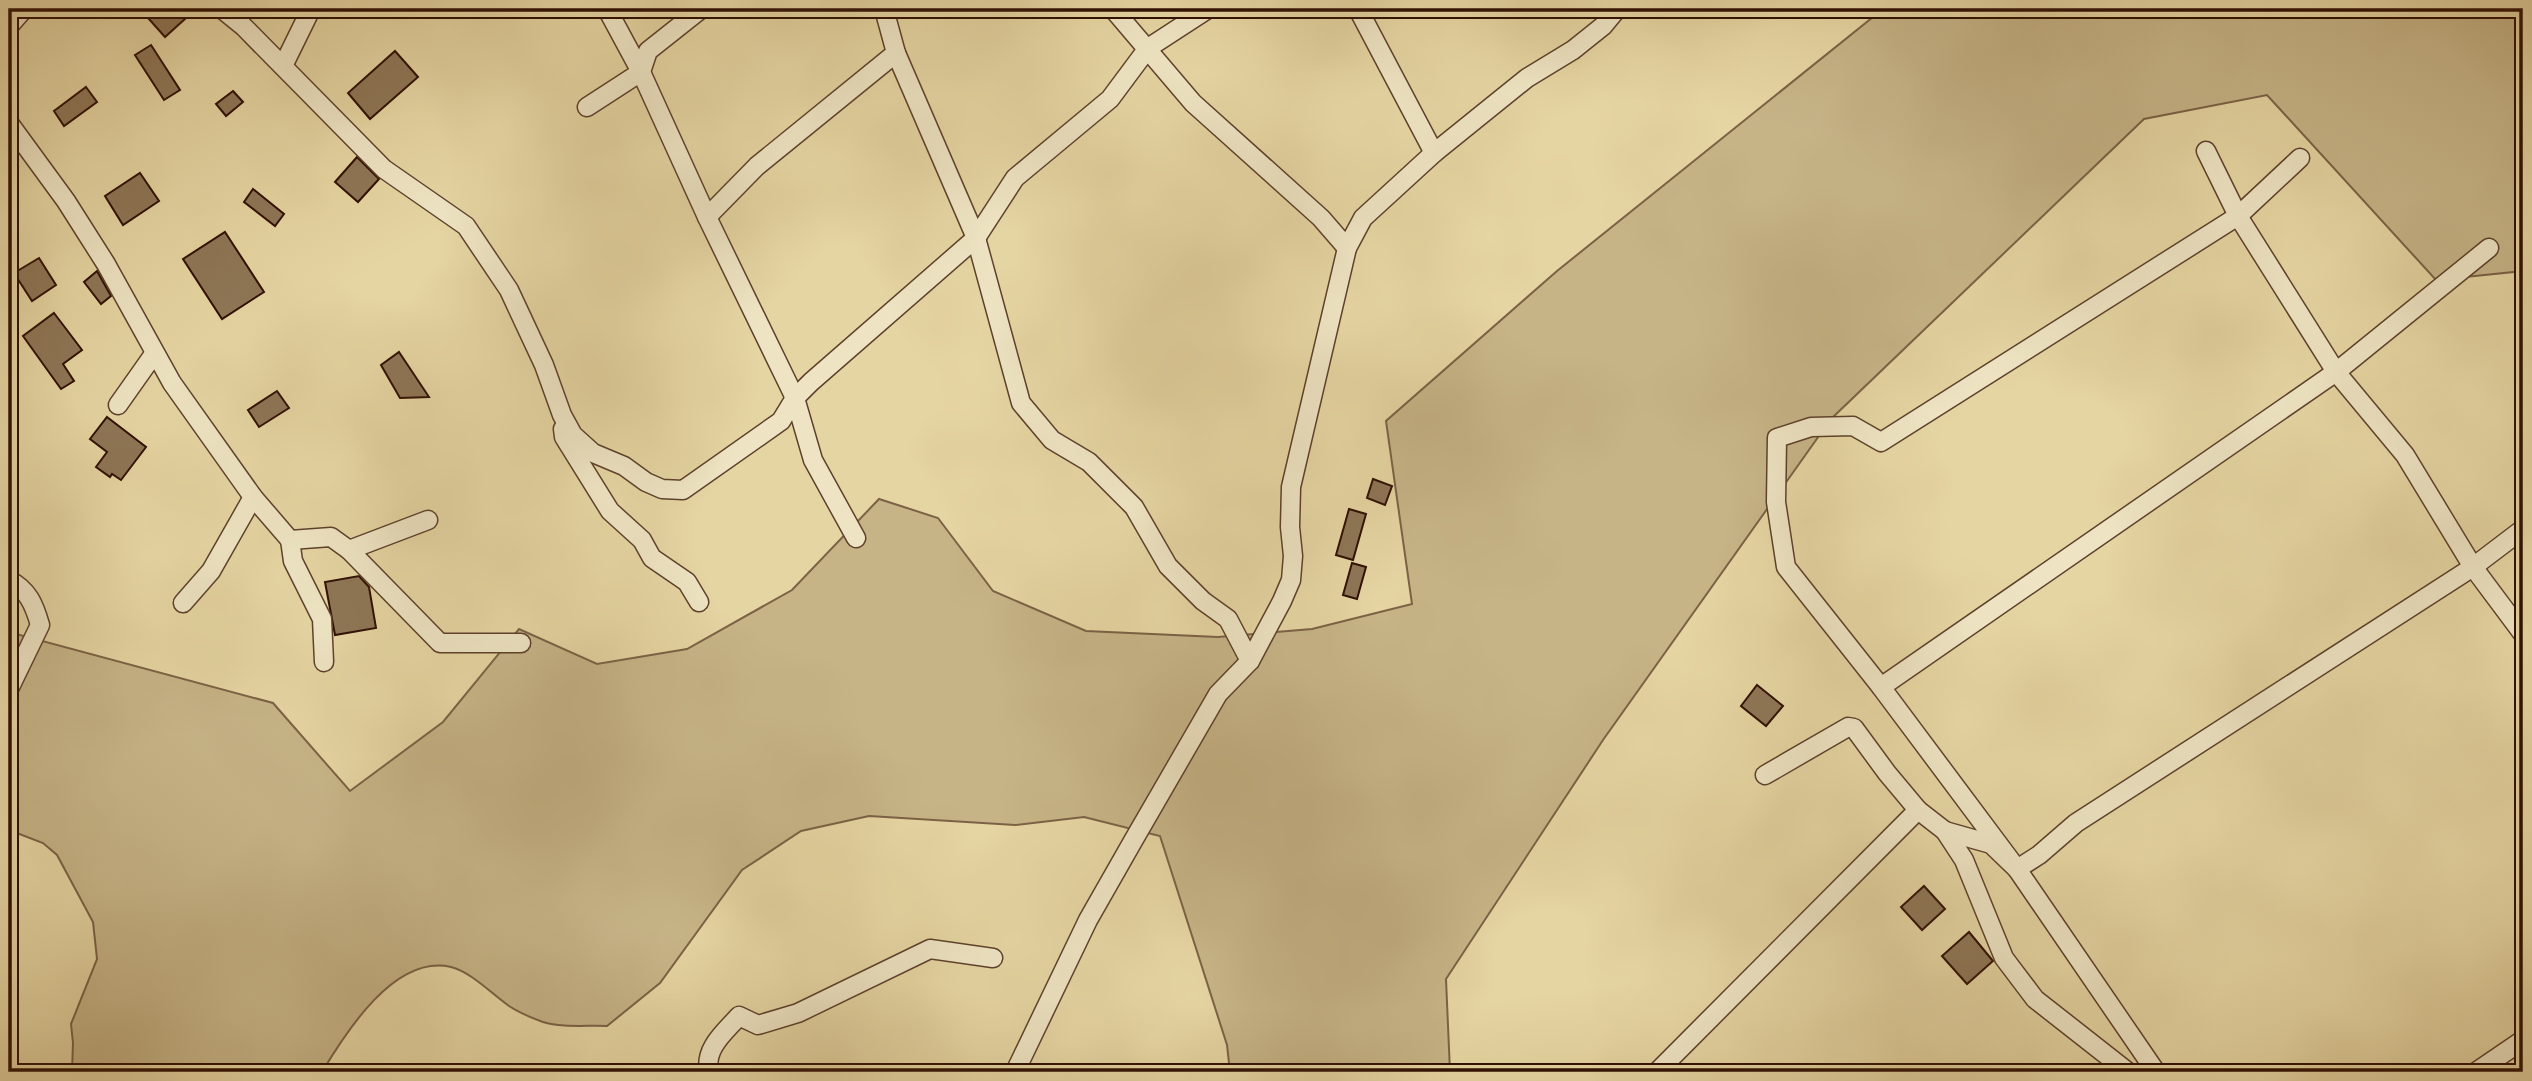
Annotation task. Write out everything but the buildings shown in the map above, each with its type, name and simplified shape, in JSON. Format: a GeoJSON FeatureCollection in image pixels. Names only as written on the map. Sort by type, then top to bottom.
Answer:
{"type":"FeatureCollection","features":[{"type":"Feature","properties":{"kind":"street"},"geometry":{"type":"LineString","coordinates":[[9,26],[24,9]]}},
{"type":"Feature","properties":{"kind":"street"},"geometry":{"type":"LineString","coordinates":[[222,9],[283,66],[384,169],[466,226],[509,290],[573,435],[593,453],[624,466],[646,482],[662,489],[683,491],[781,421],[795,398],[975,238],[1015,178],[1110,99],[1148,48],[1208,9]]}},
{"type":"Feature","properties":{"kind":"street"},"geometry":{"type":"LineString","coordinates":[[283,66],[311,9]]}},
{"type":"Feature","properties":{"kind":"street"},"geometry":{"type":"LineString","coordinates":[[607,9],[641,72],[707,217],[795,398],[813,460],[856,538]]}},
{"type":"Feature","properties":{"kind":"street"},"geometry":{"type":"LineString","coordinates":[[587,107],[641,72],[648,51],[701,9]]}},
{"type":"Feature","properties":{"kind":"street"},"geometry":{"type":"LineString","coordinates":[[884,9],[896,53],[975,238],[1021,404],[1052,440],[1089,462],[1134,507],[1168,566],[1203,601],[1228,619],[1250,661]]}},
{"type":"Feature","properties":{"kind":"street"},"geometry":{"type":"LineString","coordinates":[[1113,9],[1193,103],[1321,218],[1347,248]]}},
{"type":"Feature","properties":{"kind":"street"},"geometry":{"type":"LineString","coordinates":[[1358,9],[1434,153]]}},
{"type":"Feature","properties":{"kind":"street"},"geometry":{"type":"LineString","coordinates":[[1016,1072],[1088,920],[1218,694],[1250,661],[1291,580],[1291,487],[1326,342],[1336,287],[1347,248],[1363,218],[1434,153],[1527,78],[1573,50],[1603,26],[1617,9]]}},
{"type":"Feature","properties":{"kind":"street"},"geometry":{"type":"LineString","coordinates":[[707,217],[757,166],[896,53]]}},
{"type":"Feature","properties":{"kind":"street"},"geometry":{"type":"LineString","coordinates":[[9,123],[73,211],[106,264],[172,383],[253,497],[290,540],[293,561],[322,619],[324,662]]}},
{"type":"Feature","properties":{"kind":"street"},"geometry":{"type":"LineString","coordinates":[[2206,151],[2238,216],[2336,372],[2405,455],[2473,567],[2523,634]]}},
{"type":"Feature","properties":{"kind":"street"},"geometry":{"type":"LineString","coordinates":[[2155,1072],[2017,869],[1881,687],[1786,566],[1776,502],[1777,438],[1811,427],[1853,426],[1881,442],[2238,216],[2300,158]]}},
{"type":"Feature","properties":{"kind":"street"},"geometry":{"type":"LineString","coordinates":[[1881,687],[2336,372],[2489,248]]}},
{"type":"Feature","properties":{"kind":"street"},"geometry":{"type":"LineString","coordinates":[[118,405],[154,354]]}},
{"type":"Feature","properties":{"kind":"street"},"geometry":{"type":"LineString","coordinates":[[562,415],[564,437],[610,511],[642,540],[652,558],[687,583],[699,603]]}},
{"type":"Feature","properties":{"kind":"street"},"geometry":{"type":"LineString","coordinates":[[183,603],[211,571],[253,497]]}},
{"type":"Feature","properties":{"kind":"street"},"geometry":{"type":"LineString","coordinates":[[349,550],[428,520]]}},
{"type":"Feature","properties":{"kind":"street"},"geometry":{"type":"LineString","coordinates":[[2017,869],[2039,855],[2076,823],[2473,567],[2523,529]]}},
{"type":"Feature","properties":{"kind":"street"},"geometry":{"type":"LineString","coordinates":[[290,540],[331,537],[349,550],[439,643],[522,643]]}},
{"type":"Feature","properties":{"kind":"street"},"geometry":{"type":"LineString","coordinates":[[9,580],[21,586],[34,603],[40,625],[9,689]]}},
{"type":"Feature","properties":{"kind":"street"},"geometry":{"type":"LineString","coordinates":[[1765,775],[1848,727],[1854,728],[1919,810],[1945,831],[1964,860],[2004,958],[2035,999],[2128,1072]]}},
{"type":"Feature","properties":{"kind":"street"},"geometry":{"type":"LineString","coordinates":[[1657,1072],[1919,810]]}},
{"type":"Feature","properties":{"kind":"street"},"geometry":{"type":"LineString","coordinates":[[1945,831],[1991,844],[2017,869]]}},
{"type":"Feature","properties":{"kind":"street"},"geometry":{"type":"LineString","coordinates":[[709,1072],[712,1047],[739,1016],[758,1025],[798,1013],[930,949],[993,958]]}},
{"type":"Feature","properties":{"kind":"street"},"geometry":{"type":"LineString","coordinates":[[2476,1072],[2523,1041]]}},
{"type":"Feature","properties":{"kind":"shaded area"},"geometry":{"type":"Polygon","coordinates":[[[1883,9],[2523,9],[2523,271],[2436,280],[2267,95],[2144,119],[1831,419],[1603,740],[1446,979],[1450,1072],[1230,1072],[1227,1045],[1160,836],[1084,817],[1015,825],[869,816],[801,831],[742,870],[660,983],[607,1026],[566,1026],[543,1022],[513,1008],[459,970],[430,966],[411,972],[374,1000],[344,1037],[322,1072],[72,1072],[71,1024],[97,959],[93,922],[57,855],[43,843],[9,830],[9,632],[273,703],[350,791],[443,722],[519,629],[597,664],[687,649],[792,590],[879,499],[938,518],[993,591],[1086,631],[1218,637],[1312,629],[1412,604],[1386,421],[1557,271],[1883,9]]]}}]}
